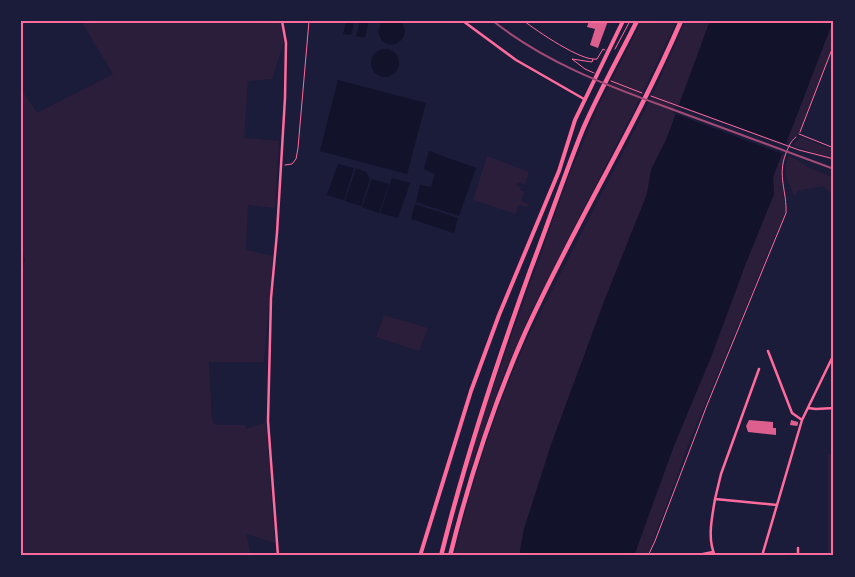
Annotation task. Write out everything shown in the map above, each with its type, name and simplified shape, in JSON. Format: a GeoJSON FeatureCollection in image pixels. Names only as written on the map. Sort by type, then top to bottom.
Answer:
{"type":"FeatureCollection","features":[{"type":"Feature","properties":{"kind":"highway"},"geometry":{"type":"LineString","coordinates":[[441,556],[464,468],[484,403],[566,175],[584,128],[637,21]]}},
{"type":"Feature","properties":{"kind":"highway"},"geometry":{"type":"LineString","coordinates":[[450,556],[475,463],[511,366],[552,278],[654,80],[681,21]]}},
{"type":"Feature","properties":{"kind":"main road"},"geometry":{"type":"LineString","coordinates":[[420,556],[471,391],[487,348],[559,171],[575,120],[623,21]]}},
{"type":"Feature","properties":{"kind":"street"},"geometry":{"type":"LineString","coordinates":[[278,556],[268,421],[271,298],[277,234],[286,43],[282,21]]}},
{"type":"Feature","properties":{"kind":"street"},"geometry":{"type":"LineString","coordinates":[[463,21],[516,60],[584,100]]}},
{"type":"Feature","properties":{"kind":"street"},"geometry":{"type":"LineString","coordinates":[[768,351],[792,413],[802,420]]}},
{"type":"Feature","properties":{"kind":"street"},"geometry":{"type":"LineString","coordinates":[[762,556],[802,420],[834,354]]}},
{"type":"Feature","properties":{"kind":"street"},"geometry":{"type":"LineString","coordinates":[[715,556],[710,542],[715,498],[721,474],[759,368]]}},
{"type":"Feature","properties":{"kind":"street"},"geometry":{"type":"LineString","coordinates":[[808,408],[834,408]]}},
{"type":"Feature","properties":{"kind":"street"},"geometry":{"type":"LineString","coordinates":[[715,498],[778,505]]}},
{"type":"Feature","properties":{"kind":"street"},"geometry":{"type":"LineString","coordinates":[[798,548],[798,556]]}},
{"type":"Feature","properties":{"kind":"street"},"geometry":{"type":"LineString","coordinates":[[693,556],[713,552]]}},
{"type":"Feature","properties":{"kind":"lane"},"geometry":{"type":"LineString","coordinates":[[799,134],[834,148]]}},
{"type":"Feature","properties":{"kind":"path"},"geometry":{"type":"LineString","coordinates":[[280,165],[292,164],[296,158],[309,21]]}},
{"type":"Feature","properties":{"kind":"path"},"geometry":{"type":"LineString","coordinates":[[524,21],[568,49],[593,60]]}},
{"type":"Feature","properties":{"kind":"path"},"geometry":{"type":"LineString","coordinates":[[599,76],[585,69],[573,58],[592,62],[598,58],[603,49],[613,53],[630,21]]}},
{"type":"Feature","properties":{"kind":"path"},"geometry":{"type":"LineString","coordinates":[[648,556],[684,462],[786,213],[782,184],[782,166],[790,142],[799,134],[834,44]]}},
{"type":"Feature","properties":{"kind":"path"},"geometry":{"type":"LineString","coordinates":[[607,79],[799,150],[834,159]]}},
{"type":"Feature","properties":{"kind":"shaded area"},"geometry":{"type":"Polygon","coordinates":[[[81,21],[280,21],[284,42],[272,79],[248,81],[244,138],[279,141],[275,208],[248,205],[246,250],[273,256],[264,362],[209,362],[212,420],[215,425],[246,425],[246,429],[266,422],[275,543],[246,534],[251,556],[21,556],[21,273],[25,260],[21,247],[21,89],[37,113],[113,74],[81,21]]]}},
{"type":"Feature","properties":{"kind":"shaded area"},"geometry":{"type":"Polygon","coordinates":[[[360,21],[369,21],[365,38],[356,36],[360,21]]]}},
{"type":"Feature","properties":{"kind":"shaded area"},"geometry":{"type":"Polygon","coordinates":[[[382,21],[401,21],[404,35],[401,40],[391,44],[385,43],[381,39],[378,31],[382,21]]]}},
{"type":"Feature","properties":{"kind":"shaded area"},"geometry":{"type":"Polygon","coordinates":[[[642,21],[677,21],[531,312],[501,382],[470,469],[467,467],[487,404],[568,178],[598,107],[642,21]]]}},
{"type":"Feature","properties":{"kind":"shaded area"},"geometry":{"type":"Polygon","coordinates":[[[685,21],[710,21],[666,140],[651,170],[647,194],[605,299],[551,445],[524,529],[519,556],[454,556],[486,445],[516,364],[528,337],[653,94],[685,21]]]}},
{"type":"Feature","properties":{"kind":"shaded area"},"geometry":{"type":"Polygon","coordinates":[[[710,21],[833,21],[773,177],[774,194],[711,357],[673,448],[634,556],[519,556],[524,529],[551,445],[605,299],[647,194],[651,170],[666,140],[710,21]]]}},
{"type":"Feature","properties":{"kind":"shaded area"},"geometry":{"type":"Polygon","coordinates":[[[833,21],[834,44],[799,134],[786,144],[833,21]]]}},
{"type":"Feature","properties":{"kind":"shaded area"},"geometry":{"type":"Polygon","coordinates":[[[346,22],[354,24],[351,35],[343,34],[346,22]]]}},
{"type":"Feature","properties":{"kind":"shaded area"},"geometry":{"type":"Polygon","coordinates":[[[385,49],[395,53],[399,63],[395,73],[385,77],[375,73],[371,63],[375,53],[385,49]]]}},
{"type":"Feature","properties":{"kind":"shaded area"},"geometry":{"type":"Polygon","coordinates":[[[338,80],[426,103],[407,174],[320,151],[338,80]]]}},
{"type":"Feature","properties":{"kind":"shaded area"},"geometry":{"type":"Polygon","coordinates":[[[800,137],[834,150],[834,161],[793,145],[800,137]]]}},
{"type":"Feature","properties":{"kind":"shaded area"},"geometry":{"type":"Polygon","coordinates":[[[429,151],[476,168],[459,216],[416,202],[420,185],[431,187],[435,174],[424,169],[429,151]]]}},
{"type":"Feature","properties":{"kind":"shaded area"},"geometry":{"type":"Polygon","coordinates":[[[782,153],[785,155],[782,163],[781,177],[785,213],[690,440],[650,550],[646,556],[634,556],[673,448],[711,357],[774,194],[773,177],[782,153]]]}},
{"type":"Feature","properties":{"kind":"shaded area"},"geometry":{"type":"Polygon","coordinates":[[[487,156],[529,172],[525,185],[518,182],[516,185],[521,187],[520,190],[524,192],[521,201],[529,204],[527,207],[519,205],[515,214],[473,200],[487,156]]]}},
{"type":"Feature","properties":{"kind":"shaded area"},"geometry":{"type":"Polygon","coordinates":[[[788,156],[834,178],[834,195],[823,186],[797,191],[795,197],[787,177],[788,156]]]}},
{"type":"Feature","properties":{"kind":"shaded area"},"geometry":{"type":"Polygon","coordinates":[[[338,164],[354,168],[344,200],[327,195],[338,164]]]}},
{"type":"Feature","properties":{"kind":"shaded area"},"geometry":{"type":"Polygon","coordinates":[[[356,168],[366,172],[370,179],[361,206],[345,201],[356,168]]]}},
{"type":"Feature","properties":{"kind":"shaded area"},"geometry":{"type":"Polygon","coordinates":[[[392,178],[410,183],[398,218],[380,213],[392,178]]]}},
{"type":"Feature","properties":{"kind":"shaded area"},"geometry":{"type":"Polygon","coordinates":[[[372,179],[389,184],[379,213],[362,207],[372,179]]]}},
{"type":"Feature","properties":{"kind":"shaded area"},"geometry":{"type":"Polygon","coordinates":[[[415,204],[458,218],[454,233],[411,219],[415,204]]]}},
{"type":"Feature","properties":{"kind":"shaded area"},"geometry":{"type":"Polygon","coordinates":[[[384,315],[428,328],[419,351],[376,337],[384,315]]]}},
{"type":"Feature","properties":{"kind":"shaded area"},"geometry":{"type":"Polygon","coordinates":[[[828,454],[834,454],[834,556],[828,556],[828,454]]]}},
{"type":"Feature","properties":{"kind":"pier"},"geometry":{"type":"Polygon","coordinates":[[[676,104],[788,145],[785,155],[673,113],[676,104]]]}},
{"type":"Feature","properties":{"kind":"building"},"geometry":{"type":"Polygon","coordinates":[[[589,21],[608,21],[598,48],[590,45],[595,29],[587,27],[589,21]]]}},
{"type":"Feature","properties":{"kind":"building"},"geometry":{"type":"Polygon","coordinates":[[[749,420],[773,422],[773,428],[776,428],[776,435],[748,432],[746,426],[749,420]]]}},
{"type":"Feature","properties":{"kind":"building"},"geometry":{"type":"Polygon","coordinates":[[[791,420],[798,422],[797,426],[790,425],[791,420]]]}},
{"type":"Feature","properties":{"kind":"railway"},"geometry":{"type":"LineString","coordinates":[[493,21],[533,49],[598,81],[834,169]]}}]}
